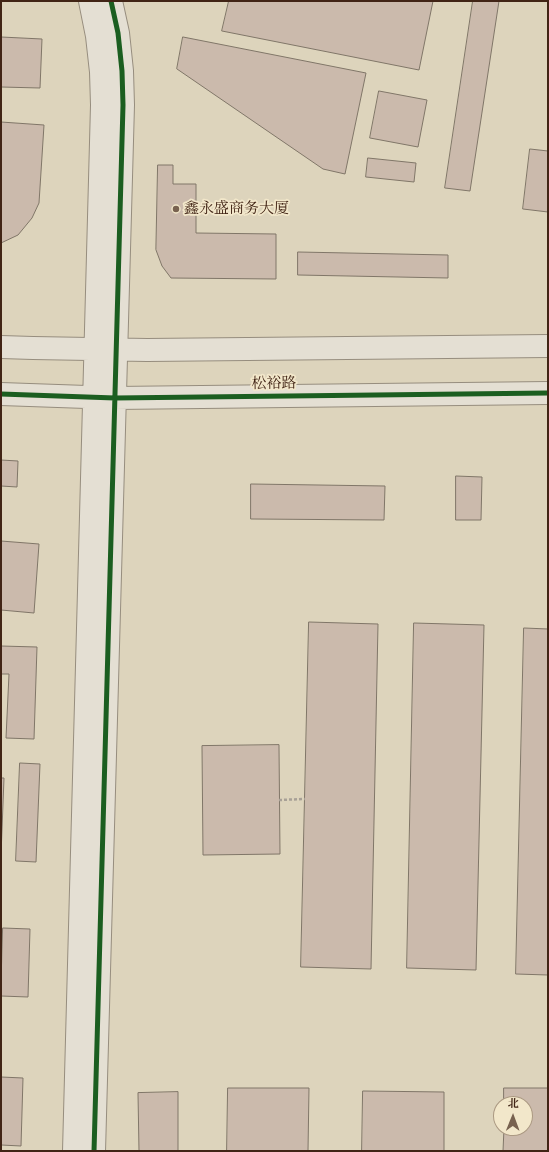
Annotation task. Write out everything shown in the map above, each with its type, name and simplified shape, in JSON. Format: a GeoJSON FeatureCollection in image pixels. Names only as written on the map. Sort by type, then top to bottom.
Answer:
{"type":"FeatureCollection","features":[{"type":"Feature","properties":{"kind":"street"},"geometry":{"type":"LineString","coordinates":[[90,1],[102,72],[106,350],[94,1151]]}},
{"type":"Feature","properties":{"kind":"street"},"geometry":{"type":"LineString","coordinates":[[106,350],[123,105],[118,33],[111,1]]}},
{"type":"Feature","properties":{"kind":"street"},"geometry":{"type":"LineString","coordinates":[[1,347],[106,350],[548,346]]}},
{"type":"Feature","properties":{"kind":"street","name":"松裕路"},"geometry":{"type":"LineString","coordinates":[[1,394],[105,398],[548,393]]}},
{"type":"Feature","properties":{"kind":"street"},"geometry":{"type":"LineString","coordinates":[[74,1151],[105,398]]}},
{"type":"Feature","properties":{"kind":"path"},"geometry":{"type":"LineString","coordinates":[[279,800],[305,800]]}},
{"type":"Feature","properties":{"kind":"building"},"geometry":{"type":"Polygon","coordinates":[[[229,1],[433,1],[419,70],[222,31],[229,1]]]}},
{"type":"Feature","properties":{"kind":"building"},"geometry":{"type":"Polygon","coordinates":[[[473,1],[499,1],[470,191],[445,188],[473,1]]]}},
{"type":"Feature","properties":{"kind":"building"},"geometry":{"type":"Polygon","coordinates":[[[1,37],[42,39],[40,88],[1,87],[1,37]]]}},
{"type":"Feature","properties":{"kind":"building"},"geometry":{"type":"Polygon","coordinates":[[[183,37],[366,73],[345,174],[323,169],[177,69],[183,37]]]}},
{"type":"Feature","properties":{"kind":"building"},"geometry":{"type":"Polygon","coordinates":[[[379,91],[427,100],[418,147],[370,138],[379,91]]]}},
{"type":"Feature","properties":{"kind":"building"},"geometry":{"type":"Polygon","coordinates":[[[1,122],[44,125],[39,203],[32,218],[18,235],[1,243],[1,122]]]}},
{"type":"Feature","properties":{"kind":"building"},"geometry":{"type":"Polygon","coordinates":[[[530,149],[548,151],[548,212],[523,209],[530,149]]]}},
{"type":"Feature","properties":{"kind":"building"},"geometry":{"type":"Polygon","coordinates":[[[368,158],[416,163],[414,182],[366,177],[368,158]]]}},
{"type":"Feature","properties":{"kind":"building","name":"鑫永盛商务大厦"},"geometry":{"type":"Polygon","coordinates":[[[158,165],[173,165],[173,184],[196,184],[196,233],[276,234],[276,279],[171,278],[162,266],[156,250],[158,165]]]}},
{"type":"Feature","properties":{"kind":"building"},"geometry":{"type":"Polygon","coordinates":[[[298,252],[448,255],[448,278],[298,275],[298,252]]]}},
{"type":"Feature","properties":{"kind":"building"},"geometry":{"type":"Polygon","coordinates":[[[1,460],[18,461],[17,487],[1,486],[1,460]]]}},
{"type":"Feature","properties":{"kind":"building"},"geometry":{"type":"Polygon","coordinates":[[[456,476],[482,477],[481,520],[456,520],[456,476]]]}},
{"type":"Feature","properties":{"kind":"building"},"geometry":{"type":"Polygon","coordinates":[[[251,484],[385,486],[384,520],[251,519],[251,484]]]}},
{"type":"Feature","properties":{"kind":"building"},"geometry":{"type":"Polygon","coordinates":[[[1,541],[39,544],[34,613],[1,610],[1,541]]]}},
{"type":"Feature","properties":{"kind":"building"},"geometry":{"type":"Polygon","coordinates":[[[309,622],[378,624],[371,969],[301,967],[309,622]]]}},
{"type":"Feature","properties":{"kind":"building"},"geometry":{"type":"Polygon","coordinates":[[[414,623],[484,625],[476,970],[407,968],[414,623]]]}},
{"type":"Feature","properties":{"kind":"building"},"geometry":{"type":"Polygon","coordinates":[[[524,628],[548,629],[548,975],[516,974],[524,628]]]}},
{"type":"Feature","properties":{"kind":"building"},"geometry":{"type":"Polygon","coordinates":[[[1,646],[37,647],[34,739],[6,738],[9,674],[1,674],[1,646]]]}},
{"type":"Feature","properties":{"kind":"building"},"geometry":{"type":"Polygon","coordinates":[[[279,745],[280,854],[203,855],[202,746],[279,745]]]}},
{"type":"Feature","properties":{"kind":"building"},"geometry":{"type":"Polygon","coordinates":[[[20,763],[40,764],[36,862],[16,861],[20,763]]]}},
{"type":"Feature","properties":{"kind":"building"},"geometry":{"type":"Polygon","coordinates":[[[1,778],[4,778],[1,855],[1,778]]]}},
{"type":"Feature","properties":{"kind":"building"},"geometry":{"type":"Polygon","coordinates":[[[3,928],[30,929],[28,997],[1,996],[3,928]]]}},
{"type":"Feature","properties":{"kind":"building"},"geometry":{"type":"Polygon","coordinates":[[[1,1077],[23,1078],[21,1146],[1,1145],[1,1077]]]}},
{"type":"Feature","properties":{"kind":"building"},"geometry":{"type":"Polygon","coordinates":[[[228,1088],[309,1088],[308,1151],[227,1151],[228,1088]]]}},
{"type":"Feature","properties":{"kind":"building"},"geometry":{"type":"Polygon","coordinates":[[[504,1088],[548,1088],[548,1151],[503,1151],[504,1136],[533,1136],[533,1096],[504,1096],[504,1088]]]}},
{"type":"Feature","properties":{"kind":"building"},"geometry":{"type":"Polygon","coordinates":[[[363,1091],[444,1092],[444,1151],[362,1151],[363,1091]]]}},
{"type":"Feature","properties":{"kind":"building"},"geometry":{"type":"Polygon","coordinates":[[[178,1092],[178,1151],[139,1151],[138,1093],[178,1092]]]}},
{"type":"Feature","properties":{"kind":"cycle path"},"geometry":{"type":"LineString","coordinates":[[94,1151],[123,105],[122,71],[118,33],[111,1]]}},
{"type":"Feature","properties":{"kind":"cycle path"},"geometry":{"type":"LineString","coordinates":[[1,394],[115,398],[548,393]]}},
{"type":"Feature","properties":{"kind":"place","name":"鑫永盛商务大厦"},"geometry":{"type":"Point","coordinates":[176,209]}}]}
